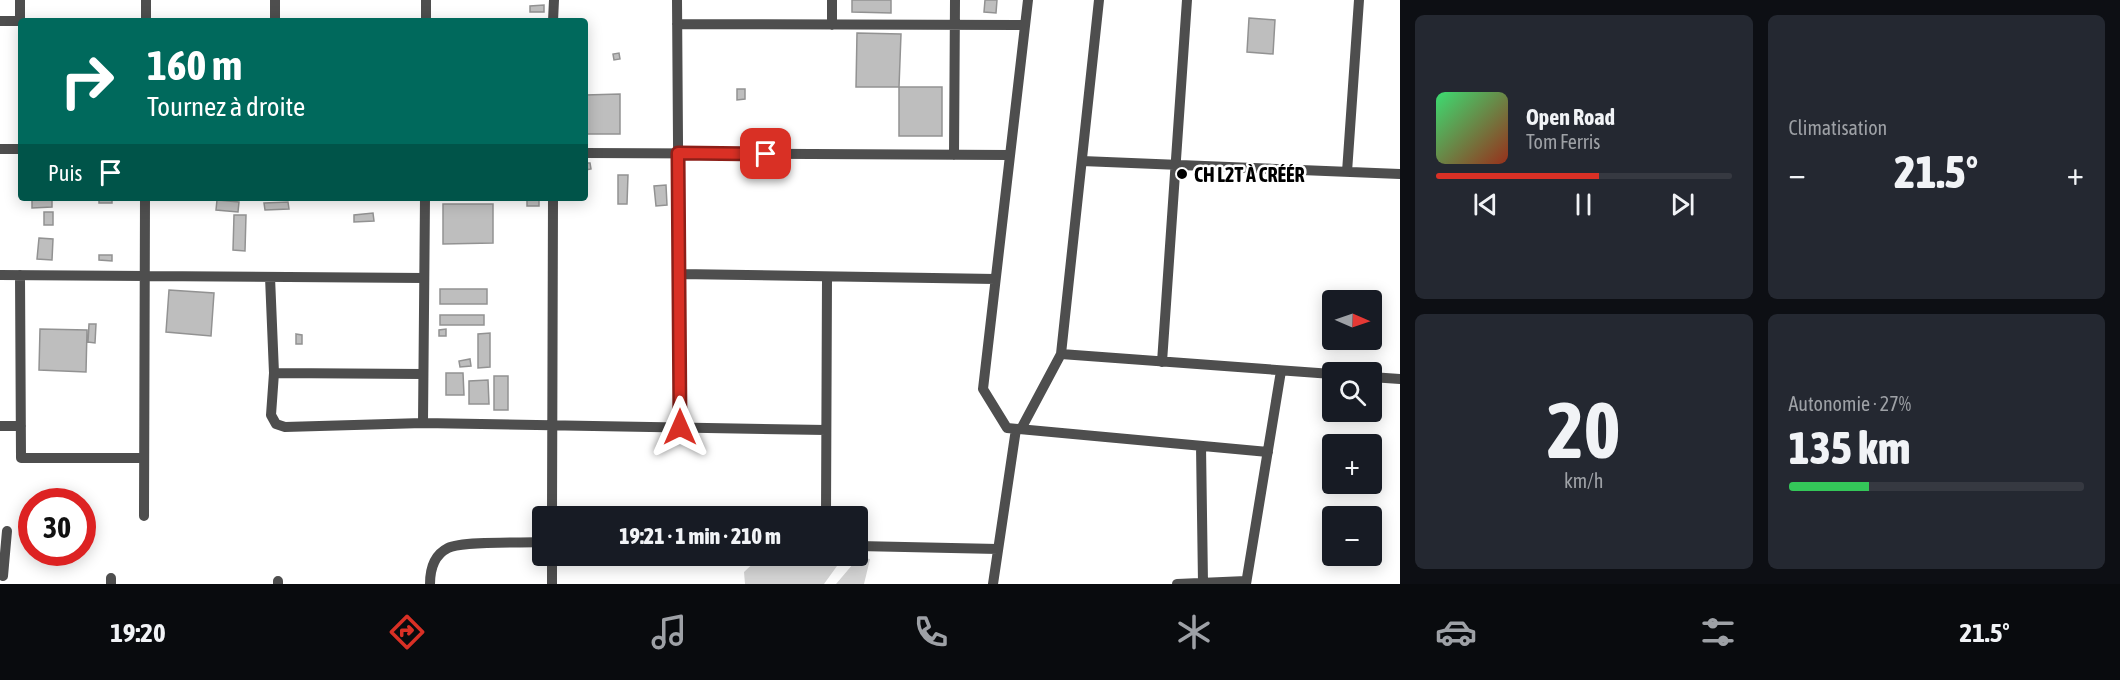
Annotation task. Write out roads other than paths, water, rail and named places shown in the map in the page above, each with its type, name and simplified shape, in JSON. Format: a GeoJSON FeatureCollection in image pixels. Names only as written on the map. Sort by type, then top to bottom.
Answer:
{"type":"FeatureCollection","features":[{"type":"Feature","properties":{"kind":"street"},"geometry":{"type":"LineString","coordinates":[[20,0],[20,18]]}},
{"type":"Feature","properties":{"kind":"street"},"geometry":{"type":"LineString","coordinates":[[146,0],[146,18]]}},
{"type":"Feature","properties":{"kind":"street"},"geometry":{"type":"LineString","coordinates":[[275,0],[275,18]]}},
{"type":"Feature","properties":{"kind":"street"},"geometry":{"type":"LineString","coordinates":[[426,0],[426,18]]}},
{"type":"Feature","properties":{"kind":"street"},"geometry":{"type":"LineString","coordinates":[[554,0],[554,18]]}},
{"type":"Feature","properties":{"kind":"street"},"geometry":{"type":"LineString","coordinates":[[677,0],[680,427]]}},
{"type":"Feature","properties":{"kind":"street"},"geometry":{"type":"LineString","coordinates":[[832,0],[832,25]]}},
{"type":"Feature","properties":{"kind":"street"},"geometry":{"type":"LineString","coordinates":[[954,155],[955,0]]}},
{"type":"Feature","properties":{"kind":"street"},"geometry":{"type":"LineString","coordinates":[[1028,0],[983,389],[1007,428],[1268,452]]}},
{"type":"Feature","properties":{"kind":"street"},"geometry":{"type":"LineString","coordinates":[[993,584],[1018,429],[1060,354],[1099,0]]}},
{"type":"Feature","properties":{"kind":"street"},"geometry":{"type":"LineString","coordinates":[[1162,362],[1187,0]]}},
{"type":"Feature","properties":{"kind":"street"},"geometry":{"type":"LineString","coordinates":[[1347,172],[1359,0]]}},
{"type":"Feature","properties":{"kind":"street"},"geometry":{"type":"LineString","coordinates":[[0,21],[18,21]]}},
{"type":"Feature","properties":{"kind":"street"},"geometry":{"type":"LineString","coordinates":[[677,24],[1025,25]]}},
{"type":"Feature","properties":{"kind":"street"},"geometry":{"type":"LineString","coordinates":[[0,148],[18,149]]}},
{"type":"Feature","properties":{"kind":"street"},"geometry":{"type":"LineString","coordinates":[[588,153],[1010,155]]}},
{"type":"Feature","properties":{"kind":"street"},"geometry":{"type":"LineString","coordinates":[[1082,161],[1400,174]]}},
{"type":"Feature","properties":{"kind":"street"},"geometry":{"type":"LineString","coordinates":[[144,516],[145,201]]}},
{"type":"Feature","properties":{"kind":"street"},"geometry":{"type":"LineString","coordinates":[[423,423],[425,201]]}},
{"type":"Feature","properties":{"kind":"street"},"geometry":{"type":"LineString","coordinates":[[552,506],[553,201]]}},
{"type":"Feature","properties":{"kind":"street"},"geometry":{"type":"LineString","coordinates":[[679,274],[995,279]]}},
{"type":"Feature","properties":{"kind":"street"},"geometry":{"type":"LineString","coordinates":[[0,275],[424,278]]}},
{"type":"Feature","properties":{"kind":"street"},"geometry":{"type":"LineString","coordinates":[[20,275],[21,458],[144,458]]}},
{"type":"Feature","properties":{"kind":"street"},"geometry":{"type":"LineString","coordinates":[[270,277],[274,373],[271,415],[276,424],[285,427],[423,423],[826,429]]}},
{"type":"Feature","properties":{"kind":"street"},"geometry":{"type":"LineString","coordinates":[[826,506],[827,277]]}},
{"type":"Feature","properties":{"kind":"street"},"geometry":{"type":"LineString","coordinates":[[1060,354],[1322,373]]}},
{"type":"Feature","properties":{"kind":"street"},"geometry":{"type":"LineString","coordinates":[[1177,584],[1246,583],[1281,371]]}},
{"type":"Feature","properties":{"kind":"street"},"geometry":{"type":"LineString","coordinates":[[274,373],[423,374]]}},
{"type":"Feature","properties":{"kind":"street"},"geometry":{"type":"LineString","coordinates":[[1382,378],[1400,380]]}},
{"type":"Feature","properties":{"kind":"street"},"geometry":{"type":"LineString","coordinates":[[0,426],[21,426]]}},
{"type":"Feature","properties":{"kind":"street"},"geometry":{"type":"LineString","coordinates":[[1201,446],[1203,583]]}},
{"type":"Feature","properties":{"kind":"street"},"geometry":{"type":"LineString","coordinates":[[2,579],[7,531]]}},
{"type":"Feature","properties":{"kind":"street"},"geometry":{"type":"LineString","coordinates":[[430,584],[430,572],[436,558],[450,547],[532,543]]}},
{"type":"Feature","properties":{"kind":"street"},"geometry":{"type":"LineString","coordinates":[[868,546],[998,549]]}},
{"type":"Feature","properties":{"kind":"street"},"geometry":{"type":"LineString","coordinates":[[552,566],[552,584]]}},
{"type":"Feature","properties":{"kind":"place","name":"CH L2T À CRÉÉR"},"geometry":{"type":"Point","coordinates":[1182,174]}}]}
